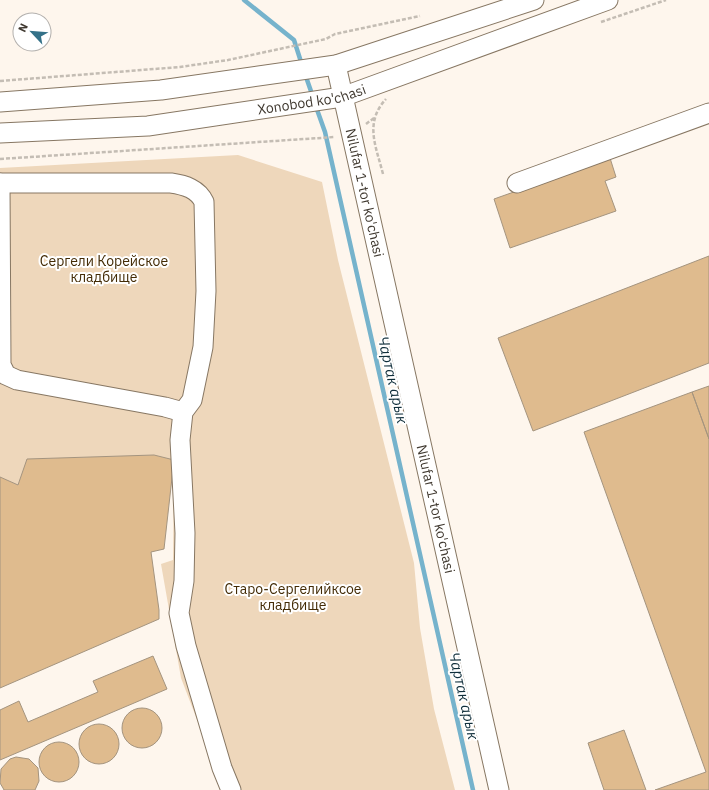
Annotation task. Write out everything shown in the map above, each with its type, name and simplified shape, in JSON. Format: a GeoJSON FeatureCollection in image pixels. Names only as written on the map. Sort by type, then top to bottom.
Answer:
{"type":"FeatureCollection","features":[{"type":"Feature","properties":{"kind":"street","name":"Xonobod ko'chasi"},"geometry":{"type":"LineString","coordinates":[[0,102],[161,90],[336,65],[534,0]]}},
{"type":"Feature","properties":{"kind":"street","name":"Xonobod ko'chasi"},"geometry":{"type":"LineString","coordinates":[[0,133],[148,126],[342,97],[608,0]]}},
{"type":"Feature","properties":{"kind":"street","name":"Nilufar 1-tor ko'chasi"},"geometry":{"type":"LineString","coordinates":[[336,65],[499,790]]}},
{"type":"Feature","properties":{"kind":"street"},"geometry":{"type":"LineString","coordinates":[[517,183],[709,113]]}},
{"type":"Feature","properties":{"kind":"street"},"geometry":{"type":"LineString","coordinates":[[183,412],[165,406],[17,380],[6,375],[1,365],[0,183],[171,183],[187,187],[200,194],[204,202],[206,291],[202,347],[192,400],[183,412],[180,440],[185,532],[184,581],[179,613],[186,646],[222,768],[231,790]]}},
{"type":"Feature","properties":{"kind":"path"},"geometry":{"type":"LineString","coordinates":[[598,23],[666,0]]}},
{"type":"Feature","properties":{"kind":"path"},"geometry":{"type":"LineString","coordinates":[[0,81],[180,68],[228,60],[326,39],[335,34],[420,16]]}},
{"type":"Feature","properties":{"kind":"path"},"geometry":{"type":"LineString","coordinates":[[0,159],[320,139],[351,135],[374,118],[379,109],[390,97]]}},
{"type":"Feature","properties":{"kind":"path"},"geometry":{"type":"LineString","coordinates":[[374,118],[373,132],[383,174]]}},
{"type":"Feature","properties":{"kind":"green space","name":"Старо-Сергелийксое кладбище"},"geometry":{"type":"Polygon","coordinates":[[[238,155],[322,182],[338,260],[414,563],[420,628],[434,709],[455,790],[224,790],[181,678],[161,564],[173,560],[174,460],[154,455],[28,459],[18,485],[0,477],[0,168],[238,155]]]}},
{"type":"Feature","properties":{"kind":"building"},"geometry":{"type":"Polygon","coordinates":[[[610,158],[616,177],[605,181],[616,211],[510,248],[494,199],[610,158]]]}},
{"type":"Feature","properties":{"kind":"building"},"geometry":{"type":"Polygon","coordinates":[[[709,256],[709,363],[533,431],[498,338],[709,256]]]}},
{"type":"Feature","properties":{"kind":"building"},"geometry":{"type":"Polygon","coordinates":[[[709,386],[709,439],[692,392],[709,386]]]}},
{"type":"Feature","properties":{"kind":"building"},"geometry":{"type":"Polygon","coordinates":[[[692,392],[709,439],[709,790],[655,790],[706,772],[584,432],[692,392]]]}},
{"type":"Feature","properties":{"kind":"building"},"geometry":{"type":"Polygon","coordinates":[[[154,455],[174,460],[164,549],[151,552],[159,619],[0,688],[0,477],[18,485],[27,459],[154,455]]]}},
{"type":"Feature","properties":{"kind":"building"},"geometry":{"type":"Polygon","coordinates":[[[153,656],[167,689],[0,760],[0,710],[19,701],[28,722],[98,692],[93,681],[153,656]]]}},
{"type":"Feature","properties":{"kind":"building"},"geometry":{"type":"Polygon","coordinates":[[[146,708],[153,711],[159,717],[162,728],[161,736],[153,745],[146,748],[138,748],[131,745],[123,736],[122,724],[125,717],[134,709],[146,708]]]}},
{"type":"Feature","properties":{"kind":"building"},"geometry":{"type":"Polygon","coordinates":[[[103,724],[110,727],[116,733],[119,744],[118,752],[110,761],[103,764],[95,764],[88,761],[80,752],[79,740],[82,733],[91,725],[103,724]]]}},
{"type":"Feature","properties":{"kind":"building"},"geometry":{"type":"Polygon","coordinates":[[[624,730],[646,790],[604,790],[588,743],[624,730]]]}},
{"type":"Feature","properties":{"kind":"building"},"geometry":{"type":"Polygon","coordinates":[[[63,742],[70,745],[76,751],[79,762],[78,770],[70,779],[63,782],[55,782],[48,779],[40,770],[39,758],[42,751],[51,743],[63,742]]]}},
{"type":"Feature","properties":{"kind":"building"},"geometry":{"type":"Polygon","coordinates":[[[16,757],[29,759],[38,768],[39,781],[35,790],[4,790],[0,783],[1,769],[10,759],[16,757]]]}},
{"type":"Feature","properties":{"kind":"waterway","name":"Чартак арык"},"geometry":{"type":"LineString","coordinates":[[244,0],[294,40],[302,65]]}},
{"type":"Feature","properties":{"kind":"waterway","name":"Чартак арык"},"geometry":{"type":"LineString","coordinates":[[305,74],[313,97]]}},
{"type":"Feature","properties":{"kind":"waterway","name":"Чартак арык"},"geometry":{"type":"LineString","coordinates":[[315,104],[325,132],[473,790]]}},
{"type":"Feature","properties":{"kind":"park label","name":"Сергели Корейское кладбище"},"geometry":{"type":"Point","coordinates":[104,270]}}]}
